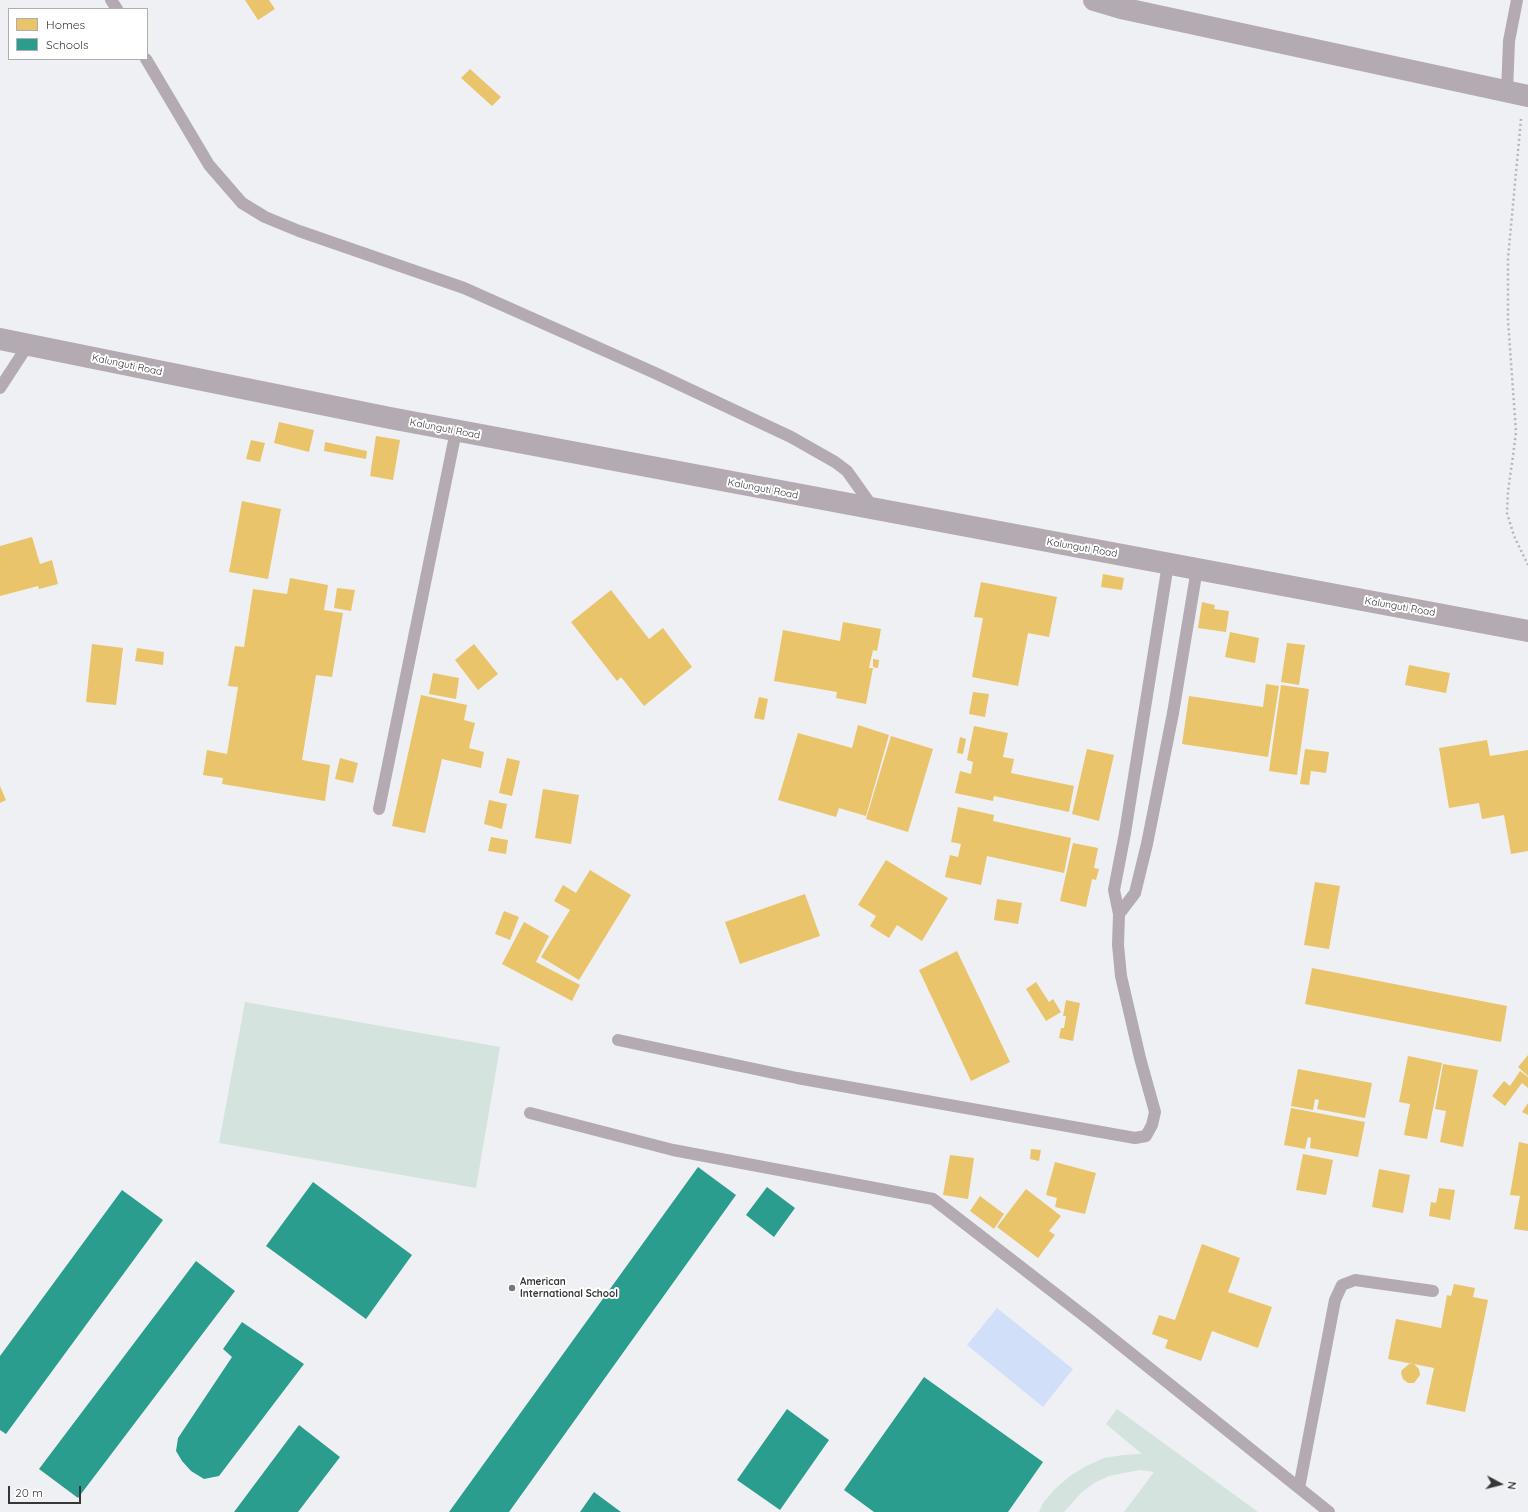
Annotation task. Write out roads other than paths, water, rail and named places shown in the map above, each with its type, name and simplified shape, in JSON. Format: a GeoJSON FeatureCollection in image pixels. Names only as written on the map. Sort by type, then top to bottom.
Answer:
{"type":"FeatureCollection","features":[{"type":"Feature","properties":{"kind":"street"},"geometry":{"type":"LineString","coordinates":[[1094,0],[1121,8],[1519,94]]}},
{"type":"Feature","properties":{"kind":"street","name":"Kalunguti Road"},"geometry":{"type":"LineString","coordinates":[[0,339],[456,431],[1528,631]]}},
{"type":"Feature","properties":{"kind":"lane"},"geometry":{"type":"LineString","coordinates":[[1516,0],[1509,41],[1519,94]]}},
{"type":"Feature","properties":{"kind":"lane"},"geometry":{"type":"LineString","coordinates":[[147,60],[209,165],[242,203],[266,217],[299,231],[464,288],[655,373],[791,437],[835,462],[847,471],[874,510]]}},
{"type":"Feature","properties":{"kind":"lane"},"geometry":{"type":"LineString","coordinates":[[0,388],[28,345]]}},
{"type":"Feature","properties":{"kind":"lane"},"geometry":{"type":"LineString","coordinates":[[380,809],[456,431]]}},
{"type":"Feature","properties":{"kind":"lane"},"geometry":{"type":"LineString","coordinates":[[618,1040],[797,1078],[1135,1138],[1146,1136],[1152,1125],[1155,1112],[1140,1058],[1122,976],[1118,945],[1119,914],[1114,890],[1125,833],[1168,564]]}},
{"type":"Feature","properties":{"kind":"lane"},"geometry":{"type":"LineString","coordinates":[[1119,914],[1135,893],[1145,851],[1173,713],[1197,569]]}},
{"type":"Feature","properties":{"kind":"lane"},"geometry":{"type":"LineString","coordinates":[[530,1113],[673,1150],[933,1198],[1092,1322],[1329,1512]]}},
{"type":"Feature","properties":{"kind":"lane"},"geometry":{"type":"LineString","coordinates":[[1299,1488],[1335,1300],[1342,1285],[1355,1280],[1433,1291]]}},
{"type":"Feature","properties":{"kind":"water"},"geometry":{"type":"Polygon","coordinates":[[[997,1308],[1073,1369],[1043,1407],[967,1345],[997,1308]]]}},
{"type":"Feature","properties":{"kind":"place","name":"American International School"},"geometry":{"type":"Point","coordinates":[512,1288]}}]}
